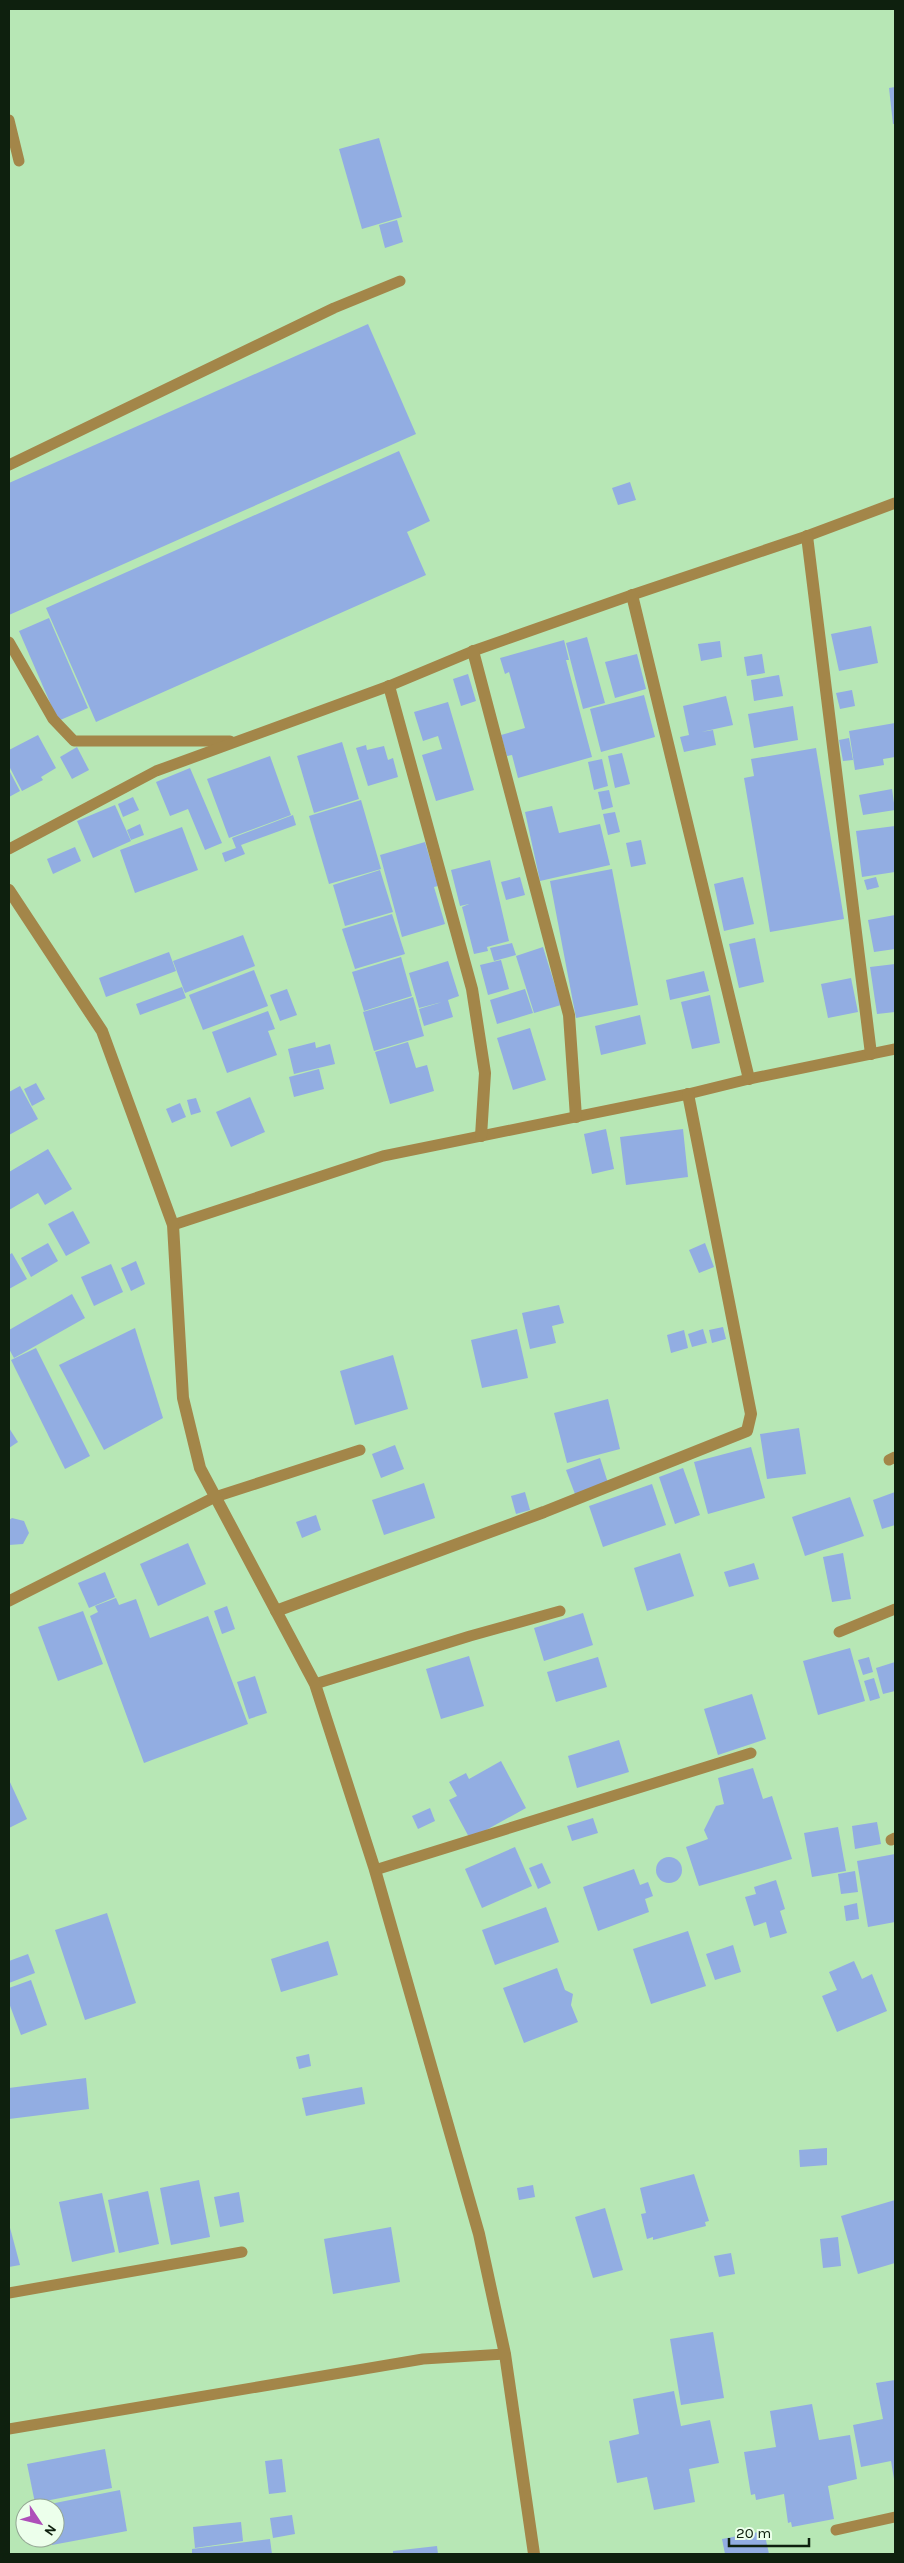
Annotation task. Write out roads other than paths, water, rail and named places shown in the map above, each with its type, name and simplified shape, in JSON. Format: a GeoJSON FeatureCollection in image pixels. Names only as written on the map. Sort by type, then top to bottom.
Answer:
{"type":"FeatureCollection","features":[{"type":"Feature","properties":{"kind":"street"},"geometry":{"type":"LineString","coordinates":[[807,536],[871,1054]]}},
{"type":"Feature","properties":{"kind":"street"},"geometry":{"type":"LineString","coordinates":[[632,594],[749,1079]]}},
{"type":"Feature","properties":{"kind":"street"},"geometry":{"type":"LineString","coordinates":[[473,652],[570,1016],[576,1118]]}},
{"type":"Feature","properties":{"kind":"street"},"geometry":{"type":"LineString","coordinates":[[389,686],[472,989],[486,1072],[480,1136]]}},
{"type":"Feature","properties":{"kind":"street"},"geometry":{"type":"LineString","coordinates":[[9,890],[102,1031],[173,1225],[183,1398],[200,1468],[315,1684],[376,1870],[479,2234],[505,2354],[534,2554]]}},
{"type":"Feature","properties":{"kind":"street"},"geometry":{"type":"LineString","coordinates":[[276,1611],[544,1512],[747,1431],[751,1414],[688,1094]]}},
{"type":"Feature","properties":{"kind":"lane"},"geometry":{"type":"LineString","coordinates":[[9,120],[19,161]]}},
{"type":"Feature","properties":{"kind":"lane"},"geometry":{"type":"LineString","coordinates":[[9,465],[334,308],[400,281]]}},
{"type":"Feature","properties":{"kind":"lane"},"geometry":{"type":"LineString","coordinates":[[9,849],[156,771],[389,686],[473,652],[632,594],[807,536],[895,503]]}},
{"type":"Feature","properties":{"kind":"lane"},"geometry":{"type":"LineString","coordinates":[[9,642],[53,719],[74,741],[240,741]]}},
{"type":"Feature","properties":{"kind":"lane"},"geometry":{"type":"LineString","coordinates":[[173,1225],[383,1156],[576,1118],[749,1079],[895,1049]]}},
{"type":"Feature","properties":{"kind":"lane"},"geometry":{"type":"LineString","coordinates":[[9,1600],[215,1497],[360,1450]]}},
{"type":"Feature","properties":{"kind":"lane"},"geometry":{"type":"LineString","coordinates":[[839,1632],[895,1609]]}},
{"type":"Feature","properties":{"kind":"lane"},"geometry":{"type":"LineString","coordinates":[[315,1684],[470,1636],[560,1611]]}},
{"type":"Feature","properties":{"kind":"lane"},"geometry":{"type":"LineString","coordinates":[[376,1870],[751,1753]]}},
{"type":"Feature","properties":{"kind":"lane"},"geometry":{"type":"LineString","coordinates":[[9,2293],[242,2252]]}},
{"type":"Feature","properties":{"kind":"lane"},"geometry":{"type":"LineString","coordinates":[[9,2429],[423,2359],[505,2354]]}},
{"type":"Feature","properties":{"kind":"lane"},"geometry":{"type":"LineString","coordinates":[[836,2530],[895,2517]]}}]}
